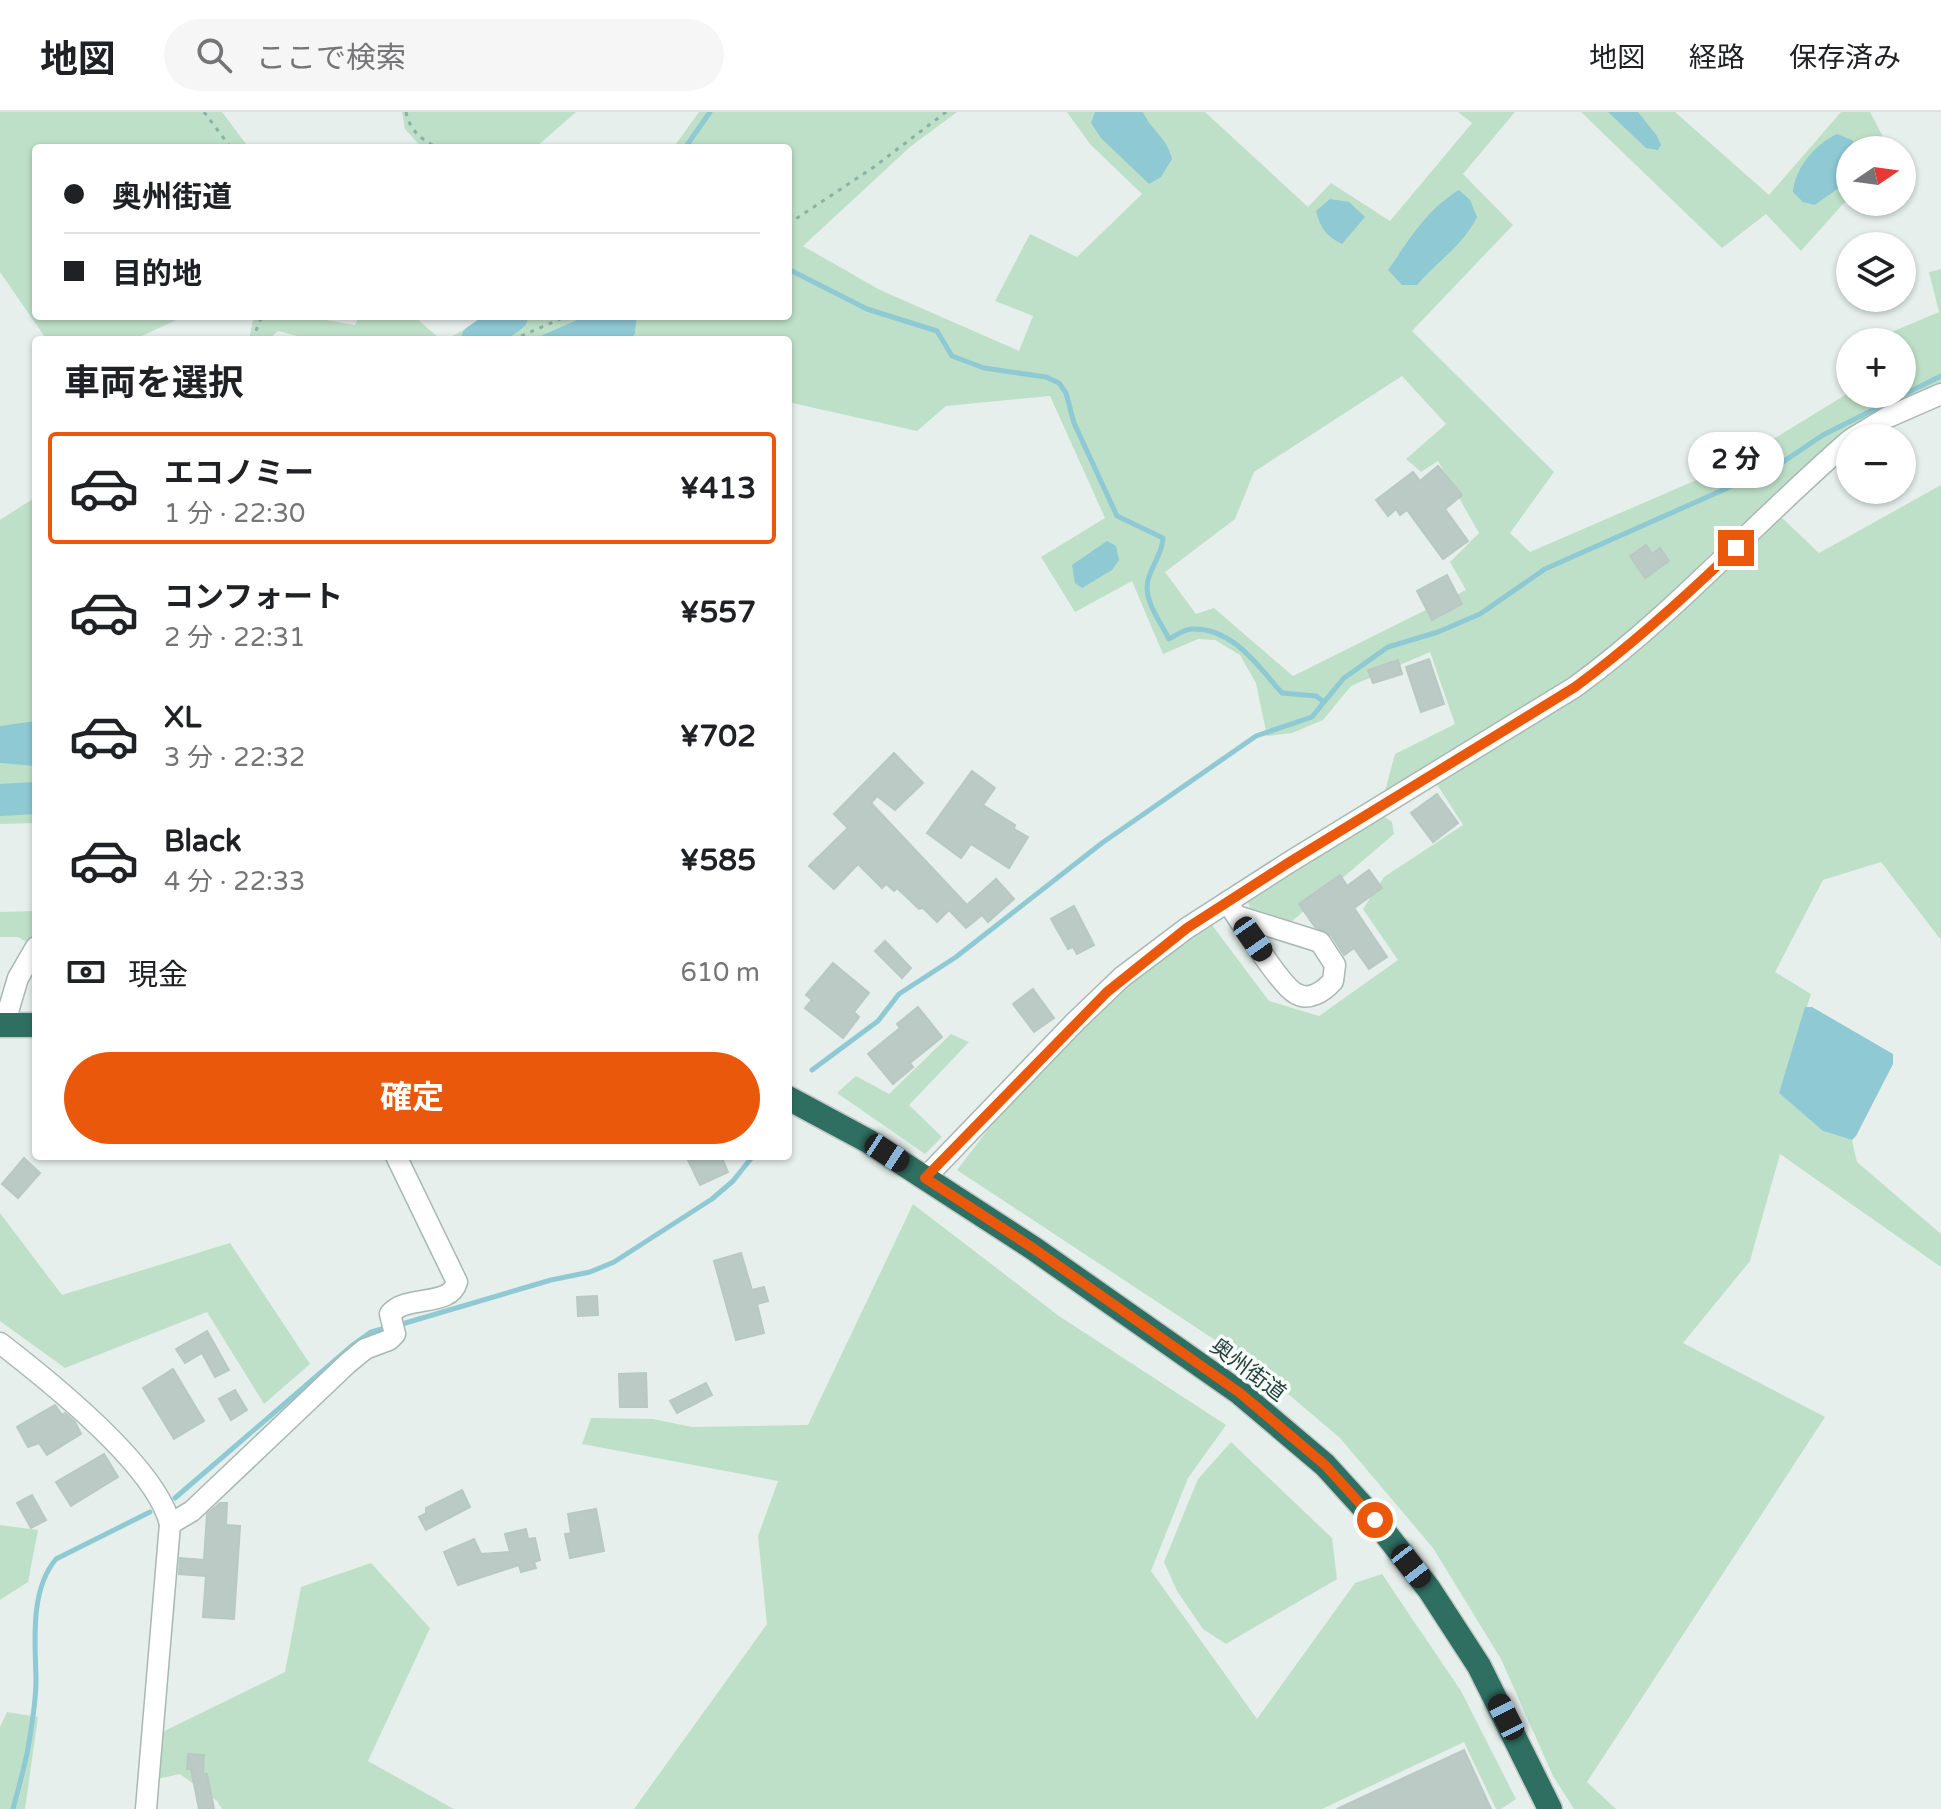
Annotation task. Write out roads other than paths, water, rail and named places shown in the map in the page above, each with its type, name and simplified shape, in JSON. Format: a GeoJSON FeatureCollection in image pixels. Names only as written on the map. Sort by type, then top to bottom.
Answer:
{"type":"FeatureCollection","features":[{"type":"Feature","properties":{"kind":"highway"},"geometry":{"type":"LineString","coordinates":[[2,1025],[32,1025]]}},
{"type":"Feature","properties":{"kind":"highway","name":"奥州街道"},"geometry":{"type":"LineString","coordinates":[[792,1100],[868,1141],[1033,1248],[1240,1393],[1325,1465],[1375,1520],[1429,1589],[1479,1666],[1550,1809]]}},
{"type":"Feature","properties":{"kind":"street"},"geometry":{"type":"LineString","coordinates":[[1876,424],[1941,394]]}},
{"type":"Feature","properties":{"kind":"street"},"geometry":{"type":"LineString","coordinates":[[925,1178],[1122,977],[1187,928],[1232,909],[1608,663],[1693,589],[1836,453]]}},
{"type":"Feature","properties":{"kind":"street"},"geometry":{"type":"LineString","coordinates":[[1232,909],[1320,942],[1335,965],[1333,981],[1323,991],[1310,996],[1296,995],[1232,909]]}},
{"type":"Feature","properties":{"kind":"street"},"geometry":{"type":"LineString","coordinates":[[2,1025],[32,955]]}},
{"type":"Feature","properties":{"kind":"street"},"geometry":{"type":"LineString","coordinates":[[14,991],[32,983]]}},
{"type":"Feature","properties":{"kind":"street"},"geometry":{"type":"LineString","coordinates":[[170,1524],[192,1511],[348,1363],[365,1349],[389,1340],[395,1334],[390,1314],[396,1307],[448,1295],[455,1289],[457,1282],[398,1160]]}},
{"type":"Feature","properties":{"kind":"street"},"geometry":{"type":"LineString","coordinates":[[0,1343],[57,1386],[135,1466],[160,1496],[170,1524],[146,1809]]}},
{"type":"Feature","properties":{"kind":"water"},"geometry":{"type":"Polygon","coordinates":[[[1095,112],[1143,112],[1167,145],[1172,159],[1161,177],[1149,184],[1101,138],[1091,123],[1095,112]]]}},
{"type":"Feature","properties":{"kind":"water"},"geometry":{"type":"Polygon","coordinates":[[[1608,112],[1638,112],[1657,136],[1661,145],[1658,150],[1646,148],[1608,112]]]}},
{"type":"Feature","properties":{"kind":"water"},"geometry":{"type":"Polygon","coordinates":[[[1837,134],[1842,136],[1836,136],[1836,189],[1815,205],[1803,202],[1793,192],[1798,174],[1814,150],[1837,134]]]}},
{"type":"Feature","properties":{"kind":"water"},"geometry":{"type":"Polygon","coordinates":[[[1459,190],[1470,200],[1477,217],[1471,227],[1417,285],[1402,285],[1388,270],[1428,216],[1459,190]]]}},
{"type":"Feature","properties":{"kind":"water"},"geometry":{"type":"Polygon","coordinates":[[[1330,199],[1349,202],[1365,217],[1342,244],[1325,231],[1316,211],[1330,199]]]}},
{"type":"Feature","properties":{"kind":"water"},"geometry":{"type":"Polygon","coordinates":[[[577,320],[637,320],[633,336],[540,336],[577,320]]]}},
{"type":"Feature","properties":{"kind":"water"},"geometry":{"type":"Polygon","coordinates":[[[1107,541],[1116,546],[1119,560],[1112,570],[1082,588],[1075,583],[1072,565],[1107,541]]]}},
{"type":"Feature","properties":{"kind":"water"},"geometry":{"type":"Polygon","coordinates":[[[32,722],[32,766],[0,763],[0,726],[32,722]]]}},
{"type":"Feature","properties":{"kind":"water"},"geometry":{"type":"Polygon","coordinates":[[[1805,1007],[1812,1007],[1893,1054],[1893,1064],[1852,1140],[1823,1131],[1779,1093],[1805,1007]]]}},
{"type":"Feature","properties":{"kind":"waterway"},"geometry":{"type":"LineString","coordinates":[[688,144],[710,112]]}},
{"type":"Feature","properties":{"kind":"waterway"},"geometry":{"type":"LineString","coordinates":[[792,271],[867,309],[937,331],[952,356],[984,368],[1046,377],[1059,383],[1066,393],[1074,423],[1117,516],[1163,538],[1147,588],[1153,610],[1169,639],[1192,629],[1220,634],[1254,660],[1282,693],[1316,696],[1324,702],[1344,678],[1388,647],[1438,632],[1480,614],[1545,569],[1777,466],[1823,435],[1941,376]]}},
{"type":"Feature","properties":{"kind":"waterway"},"geometry":{"type":"LineString","coordinates":[[483,336],[506,320]]}},
{"type":"Feature","properties":{"kind":"waterway"},"geometry":{"type":"LineString","coordinates":[[812,1070],[878,1021],[899,994],[956,957],[1102,843],[1256,736],[1312,717],[1324,702]]}},
{"type":"Feature","properties":{"kind":"waterway"},"geometry":{"type":"LineString","coordinates":[[0,800],[32,798]]}},
{"type":"Feature","properties":{"kind":"waterway"},"geometry":{"type":"LineString","coordinates":[[402,1324],[551,1280],[590,1272],[614,1262],[712,1199],[733,1181],[750,1160]]}},
{"type":"Feature","properties":{"kind":"waterway"},"geometry":{"type":"LineString","coordinates":[[175,1498],[354,1344],[371,1332],[382,1329]]}},
{"type":"Feature","properties":{"kind":"waterway"},"geometry":{"type":"LineString","coordinates":[[13,1809],[32,1722],[36,1686],[36,1616],[48,1571],[56,1559],[150,1512]]}}]}
